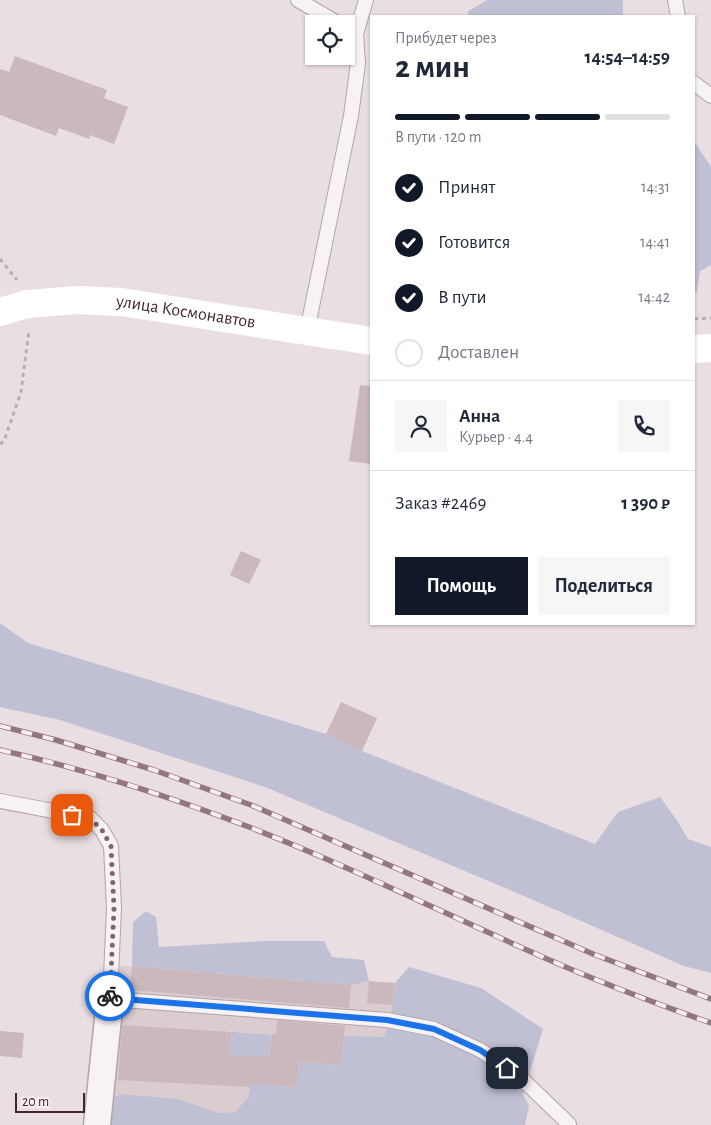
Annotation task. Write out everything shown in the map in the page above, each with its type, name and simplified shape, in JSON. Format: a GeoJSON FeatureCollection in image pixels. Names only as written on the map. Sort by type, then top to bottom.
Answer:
{"type":"FeatureCollection","features":[{"type":"Feature","properties":{"kind":"street","name":"улица Космонавтов"},"geometry":{"type":"LineString","coordinates":[[0,312],[27,304],[77,300],[121,302],[370,340]]}},
{"type":"Feature","properties":{"kind":"street"},"geometry":{"type":"LineString","coordinates":[[0,302],[27,304]]}},
{"type":"Feature","properties":{"kind":"street"},"geometry":{"type":"LineString","coordinates":[[695,349],[711,348]]}},
{"type":"Feature","properties":{"kind":"street"},"geometry":{"type":"LineString","coordinates":[[97,1125],[110,998]]}},
{"type":"Feature","properties":{"kind":"lane"},"geometry":{"type":"LineString","coordinates":[[298,0],[324,15]]}},
{"type":"Feature","properties":{"kind":"lane"},"geometry":{"type":"LineString","coordinates":[[355,23],[366,0]]}},
{"type":"Feature","properties":{"kind":"lane"},"geometry":{"type":"LineString","coordinates":[[675,0],[678,15]]}},
{"type":"Feature","properties":{"kind":"lane"},"geometry":{"type":"LineString","coordinates":[[307,331],[350,116],[358,63],[355,49]]}},
{"type":"Feature","properties":{"kind":"lane"},"geometry":{"type":"LineString","coordinates":[[695,84],[711,96]]}},
{"type":"Feature","properties":{"kind":"lane"},"geometry":{"type":"LineString","coordinates":[[0,801],[90,818],[102,830],[111,846],[114,908],[110,998],[387,1020],[434,1029],[480,1050],[520,1077],[568,1124]]}},
{"type":"Feature","properties":{"kind":"path"},"geometry":{"type":"LineString","coordinates":[[0,444],[4,441],[21,392],[30,320],[27,304]]}},
{"type":"Feature","properties":{"kind":"path"},"geometry":{"type":"LineString","coordinates":[[695,319],[711,318]]}},
{"type":"Feature","properties":{"kind":"shaded area"},"geometry":{"type":"Polygon","coordinates":[[[487,0],[623,0],[623,15],[468,15],[467,12],[487,0]]]}},
{"type":"Feature","properties":{"kind":"shaded area"},"geometry":{"type":"Polygon","coordinates":[[[695,143],[711,167],[711,265],[700,271],[697,292],[695,292],[695,143]]]}},
{"type":"Feature","properties":{"kind":"shaded area"},"geometry":{"type":"Polygon","coordinates":[[[0,623],[28,643],[326,734],[362,751],[595,844],[618,812],[660,797],[688,839],[711,847],[711,973],[684,966],[524,896],[265,787],[60,720],[0,707],[0,623]]]}},
{"type":"Feature","properties":{"kind":"shaded area"},"geometry":{"type":"Polygon","coordinates":[[[146,911],[156,917],[159,947],[265,941],[324,941],[332,957],[364,960],[369,981],[351,985],[132,966],[133,922],[146,911]]]}},
{"type":"Feature","properties":{"kind":"shaded area"},"geometry":{"type":"Polygon","coordinates":[[[120,966],[351,985],[369,981],[393,1005],[384,1037],[341,1065],[297,1087],[273,1085],[252,1057],[248,1098],[235,1112],[219,1113],[179,1099],[122,1094],[107,1099],[120,966]]]}},
{"type":"Feature","properties":{"kind":"shaded area"},"geometry":{"type":"Polygon","coordinates":[[[409,967],[481,988],[543,1029],[523,1094],[529,1106],[525,1125],[105,1125],[107,1099],[122,1094],[179,1099],[219,1113],[235,1112],[248,1098],[252,1057],[229,1055],[231,1032],[271,1035],[269,1059],[273,1085],[297,1087],[299,1061],[341,1065],[344,1036],[384,1037],[393,1005],[395,983],[409,967]]]}},
{"type":"Feature","properties":{"kind":"building"},"geometry":{"type":"Polygon","coordinates":[[[15,56],[107,90],[104,98],[128,107],[114,144],[90,135],[89,139],[59,128],[56,136],[0,115],[0,69],[9,72],[15,56]]]}},
{"type":"Feature","properties":{"kind":"building"},"geometry":{"type":"Polygon","coordinates":[[[360,385],[370,386],[370,464],[349,461],[360,385]]]}},
{"type":"Feature","properties":{"kind":"building"},"geometry":{"type":"Polygon","coordinates":[[[241,551],[261,560],[249,584],[230,575],[241,551]]]}},
{"type":"Feature","properties":{"kind":"building"},"geometry":{"type":"Polygon","coordinates":[[[341,702],[377,718],[362,751],[326,734],[341,702]]]}},
{"type":"Feature","properties":{"kind":"building"},"geometry":{"type":"Polygon","coordinates":[[[132,966],[351,985],[349,1008],[130,990],[132,966]]]}},
{"type":"Feature","properties":{"kind":"building"},"geometry":{"type":"Polygon","coordinates":[[[369,981],[395,983],[393,1005],[367,1003],[369,981]]]}},
{"type":"Feature","properties":{"kind":"building"},"geometry":{"type":"Polygon","coordinates":[[[277,1020],[345,1026],[341,1065],[299,1061],[297,1087],[250,1083],[250,1087],[118,1080],[122,1025],[231,1032],[229,1055],[269,1057],[272,1034],[276,1034],[277,1020]]]}},
{"type":"Feature","properties":{"kind":"building"},"geometry":{"type":"Polygon","coordinates":[[[0,1031],[24,1033],[22,1058],[0,1056],[0,1031]]]}},
{"type":"Feature","properties":{"kind":"railway"},"geometry":{"type":"LineString","coordinates":[[0,726],[56,740],[154,770],[251,805],[593,954],[711,999]]}},
{"type":"Feature","properties":{"kind":"railway"},"geometry":{"type":"LineString","coordinates":[[0,750],[126,784],[249,827],[329,860],[568,968],[639,997],[711,1023]]}},
{"type":"Feature","properties":{"kind":"way so far"},"geometry":{"type":"LineString","coordinates":[[72,815],[90,818],[102,830],[111,846],[114,908],[110,996]]}},
{"type":"Feature","properties":{"kind":"route"},"geometry":{"type":"LineString","coordinates":[[110,996],[110,998],[387,1020],[434,1029],[480,1050],[507,1068]]}}]}
